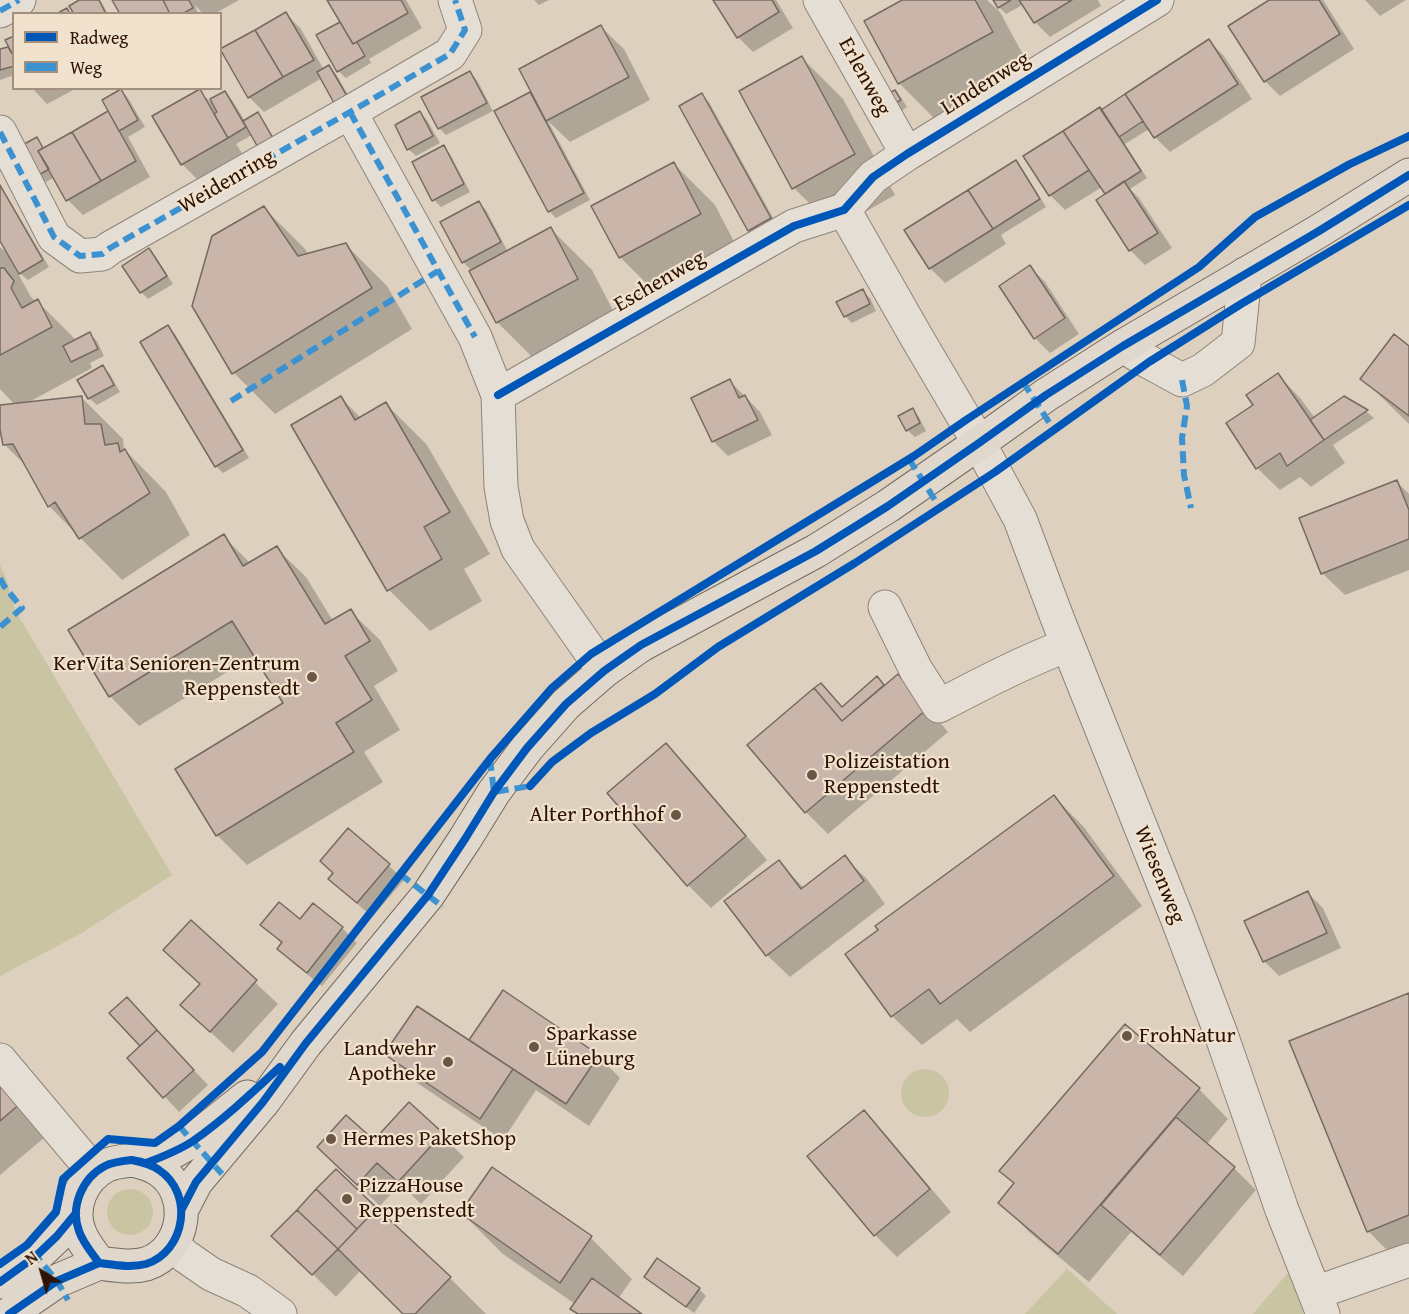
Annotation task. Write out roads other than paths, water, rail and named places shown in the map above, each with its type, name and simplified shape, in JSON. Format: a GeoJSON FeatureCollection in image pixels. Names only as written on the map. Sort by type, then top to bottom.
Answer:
{"type":"FeatureCollection","features":[{"type":"Feature","properties":{"kind":"main road"},"geometry":{"type":"LineString","coordinates":[[9,1314],[57,1281],[99,1263],[132,1266],[147,1263],[161,1256],[172,1244],[180,1227],[182,1209],[196,1182],[263,1102],[306,1043],[428,895],[494,792],[527,748],[566,704],[603,671],[641,645],[816,551],[888,506],[1046,395],[1123,346],[1319,231],[1409,175]]}},
{"type":"Feature","properties":{"kind":"main road"},"geometry":{"type":"LineString","coordinates":[[146,1163],[192,1141],[252,1092],[306,1043]]}},
{"type":"Feature","properties":{"kind":"main road"},"geometry":{"type":"LineString","coordinates":[[99,1263],[79,1231],[76,1213],[78,1198],[85,1184],[95,1173],[119,1162],[132,1160],[146,1163],[159,1170],[170,1180],[178,1194],[182,1209]]}},
{"type":"Feature","properties":{"kind":"main road"},"geometry":{"type":"LineString","coordinates":[[0,1282],[36,1256],[76,1213]]}},
{"type":"Feature","properties":{"kind":"street"},"geometry":{"type":"LineString","coordinates":[[0,10],[18,0]]}},
{"type":"Feature","properties":{"kind":"street","name":"Weidenring"},"geometry":{"type":"LineString","coordinates":[[0,132],[54,237],[80,256],[102,254],[450,54],[465,30],[455,0]]}},
{"type":"Feature","properties":{"kind":"street","name":"Erlenweg"},"geometry":{"type":"LineString","coordinates":[[820,0],[907,154]]}},
{"type":"Feature","properties":{"kind":"street","name":"Lindenweg"},"geometry":{"type":"LineString","coordinates":[[844,210],[873,177],[907,154],[1157,0]]}},
{"type":"Feature","properties":{"kind":"street"},"geometry":{"type":"LineString","coordinates":[[350,112],[474,337],[498,395],[501,487],[507,521],[518,549],[603,671]]}},
{"type":"Feature","properties":{"kind":"street"},"geometry":{"type":"LineString","coordinates":[[844,210],[979,443]]}},
{"type":"Feature","properties":{"kind":"street","name":"Eschenweg"},"geometry":{"type":"LineString","coordinates":[[498,395],[794,226],[844,210]]}},
{"type":"Feature","properties":{"kind":"street"},"geometry":{"type":"LineString","coordinates":[[1123,346],[1182,380],[1203,370],[1238,343],[1245,274]]}},
{"type":"Feature","properties":{"kind":"street","name":"Wiesenweg"},"geometry":{"type":"LineString","coordinates":[[979,443],[1020,519],[1217,1023],[1282,1210],[1319,1304]]}},
{"type":"Feature","properties":{"kind":"street"},"geometry":{"type":"LineString","coordinates":[[885,607],[916,670],[939,706],[994,677],[1068,645]]}},
{"type":"Feature","properties":{"kind":"street"},"geometry":{"type":"LineString","coordinates":[[0,1060],[95,1173]]}},
{"type":"Feature","properties":{"kind":"street"},"geometry":{"type":"LineString","coordinates":[[172,1244],[211,1274],[249,1291],[280,1314]]}},
{"type":"Feature","properties":{"kind":"street"},"geometry":{"type":"LineString","coordinates":[[1319,1304],[1409,1260]]}},
{"type":"Feature","properties":{"kind":"place","name":"KerVita Senioren-Zentrum Reppenstedt"},"geometry":{"type":"Point","coordinates":[312,677]}},
{"type":"Feature","properties":{"kind":"place","name":"Polizeistation Reppenstedt"},"geometry":{"type":"Point","coordinates":[812,775]}},
{"type":"Feature","properties":{"kind":"place","name":"Alter Porthhof"},"geometry":{"type":"Point","coordinates":[676,815]}},
{"type":"Feature","properties":{"kind":"place","name":"FrohNatur"},"geometry":{"type":"Point","coordinates":[1127,1036]}},
{"type":"Feature","properties":{"kind":"place","name":"Sparkasse Lüneburg"},"geometry":{"type":"Point","coordinates":[534,1047]}},
{"type":"Feature","properties":{"kind":"place","name":"Landwehr Apotheke"},"geometry":{"type":"Point","coordinates":[448,1062]}},
{"type":"Feature","properties":{"kind":"place","name":"Hermes PaketShop"},"geometry":{"type":"Point","coordinates":[331,1139]}},
{"type":"Feature","properties":{"kind":"place","name":"PizzaHouse Reppenstedt"},"geometry":{"type":"Point","coordinates":[347,1199]}}]}
